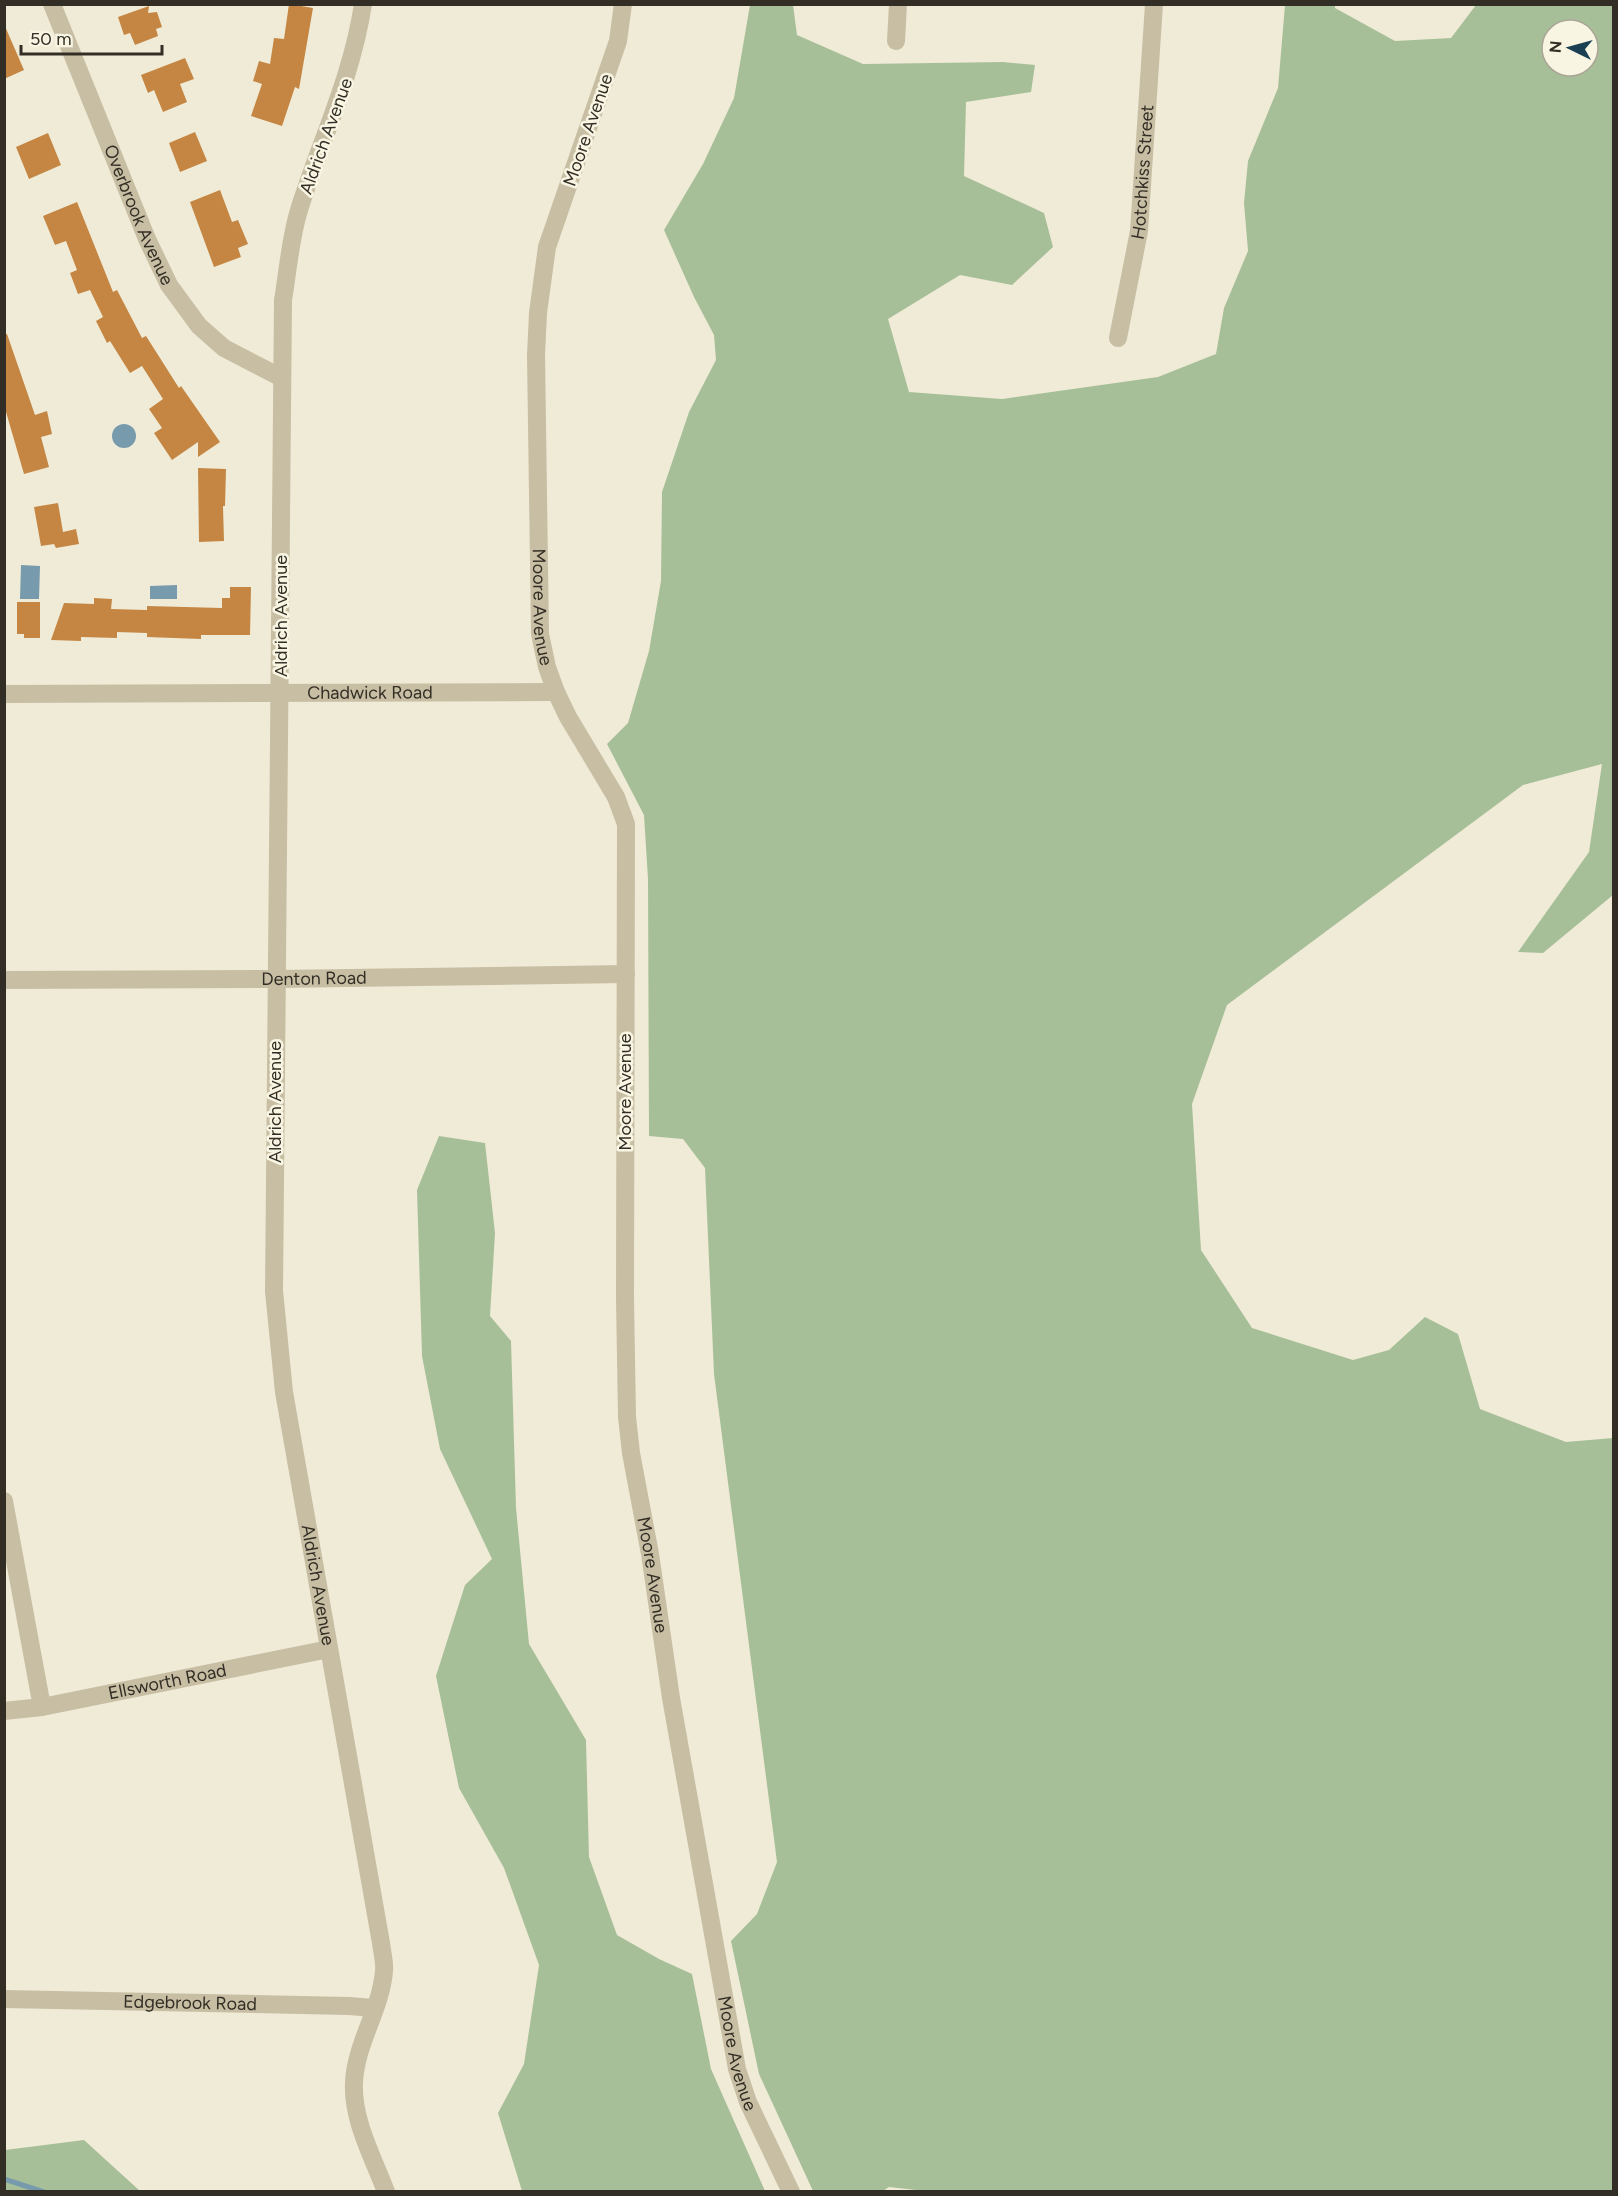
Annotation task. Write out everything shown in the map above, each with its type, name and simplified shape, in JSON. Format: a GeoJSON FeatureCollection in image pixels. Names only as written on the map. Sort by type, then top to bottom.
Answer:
{"type":"FeatureCollection","features":[{"type":"Feature","properties":{"kind":"street","name":"Overbrook Avenue"},"geometry":{"type":"LineString","coordinates":[[52,4],[147,239],[169,285],[199,326],[224,348],[282,378]]}},
{"type":"Feature","properties":{"kind":"street","name":"Aldrich Avenue"},"geometry":{"type":"LineString","coordinates":[[363,4],[349,74],[299,212],[283,300],[275,1302],[284,1392],[381,1943],[384,1969],[381,1986],[358,2056],[354,2082],[357,2115],[386,2192]]}},
{"type":"Feature","properties":{"kind":"street","name":"Moore Avenue"},"geometry":{"type":"LineString","coordinates":[[624,4],[618,41],[548,247],[538,313],[536,355],[540,634],[547,667],[556,692],[568,717],[616,797],[626,824],[625,1298],[627,1417],[631,1453],[650,1554],[671,1698],[737,2069],[748,2102],[791,2192]]}},
{"type":"Feature","properties":{"kind":"street"},"geometry":{"type":"LineString","coordinates":[[896,40],[898,4]]}},
{"type":"Feature","properties":{"kind":"street","name":"Hotchkiss Street"},"geometry":{"type":"LineString","coordinates":[[1118,339],[1139,231],[1154,4]]}},
{"type":"Feature","properties":{"kind":"street","name":"Chadwick Road"},"geometry":{"type":"LineString","coordinates":[[4,694],[556,692]]}},
{"type":"Feature","properties":{"kind":"street","name":"Denton Road"},"geometry":{"type":"LineString","coordinates":[[4,980],[276,980],[626,974]]}},
{"type":"Feature","properties":{"kind":"street"},"geometry":{"type":"LineString","coordinates":[[4,1501],[42,1707]]}},
{"type":"Feature","properties":{"kind":"street","name":"Ellsworth Road"},"geometry":{"type":"LineString","coordinates":[[4,1711],[42,1707],[329,1649]]}},
{"type":"Feature","properties":{"kind":"street","name":"Edgebrook Road"},"geometry":{"type":"LineString","coordinates":[[4,1999],[374,2008]]}},
{"type":"Feature","properties":{"kind":"green space"},"geometry":{"type":"Polygon","coordinates":[[[750,5],[793,5],[797,35],[863,64],[1003,62],[1035,65],[1031,92],[966,102],[964,176],[1044,213],[1053,247],[1012,285],[960,275],[888,319],[909,392],[1002,399],[1158,377],[1216,354],[1224,308],[1248,251],[1244,203],[1248,161],[1278,88],[1285,5],[1335,5],[1335,8],[1395,41],[1451,38],[1476,5],[1613,5],[1613,895],[1543,953],[1518,952],[1589,852],[1602,764],[1523,785],[1227,1005],[1192,1104],[1201,1250],[1252,1328],[1353,1360],[1389,1350],[1425,1317],[1458,1334],[1480,1409],[1566,1442],[1613,1438],[1613,2191],[934,2192],[889,2187],[883,2191],[813,2191],[759,2074],[731,1941],[757,1914],[777,1862],[714,1374],[705,1168],[683,1139],[649,1136],[648,879],[644,815],[607,744],[628,723],[649,651],[661,581],[662,492],[689,412],[716,360],[714,335],[664,230],[703,164],[734,98],[750,5]]]}},
{"type":"Feature","properties":{"kind":"green space"},"geometry":{"type":"Polygon","coordinates":[[[439,1136],[485,1143],[495,1233],[490,1316],[511,1341],[516,1508],[529,1644],[586,1740],[589,1857],[617,1935],[659,1959],[692,1974],[711,2069],[765,2191],[522,2191],[498,2113],[524,2064],[539,1965],[504,1868],[459,1788],[436,1676],[465,1585],[492,1559],[440,1449],[422,1356],[417,1190],[439,1136]]]}},
{"type":"Feature","properties":{"kind":"green space"},"geometry":{"type":"Polygon","coordinates":[[[84,2140],[140,2191],[5,2191],[5,2150],[84,2140]]]}},
{"type":"Feature","properties":{"kind":"water"},"geometry":{"type":"Polygon","coordinates":[[[124,424],[133,427],[136,436],[133,445],[124,448],[115,445],[112,436],[115,427],[124,424]]]}},
{"type":"Feature","properties":{"kind":"water"},"geometry":{"type":"Polygon","coordinates":[[[21,565],[40,566],[39,599],[20,599],[21,565]]]}},
{"type":"Feature","properties":{"kind":"water"},"geometry":{"type":"Polygon","coordinates":[[[177,585],[177,599],[150,599],[150,586],[177,585]]]}},
{"type":"Feature","properties":{"kind":"building"},"geometry":{"type":"Polygon","coordinates":[[[289,4],[313,8],[299,89],[295,87],[282,126],[251,116],[262,84],[253,81],[259,61],[270,64],[274,38],[284,39],[289,4]]]}},
{"type":"Feature","properties":{"kind":"building"},"geometry":{"type":"Polygon","coordinates":[[[149,6],[148,13],[157,12],[162,27],[156,29],[158,36],[135,45],[130,33],[124,35],[118,17],[149,6]]]}},
{"type":"Feature","properties":{"kind":"building"},"geometry":{"type":"Polygon","coordinates":[[[4,24],[24,70],[4,79],[4,24]]]}},
{"type":"Feature","properties":{"kind":"building"},"geometry":{"type":"Polygon","coordinates":[[[185,58],[194,79],[180,84],[187,102],[163,112],[154,90],[148,93],[141,75],[185,58]]]}},
{"type":"Feature","properties":{"kind":"building"},"geometry":{"type":"Polygon","coordinates":[[[195,132],[207,161],[180,172],[169,143],[195,132]]]}},
{"type":"Feature","properties":{"kind":"building"},"geometry":{"type":"Polygon","coordinates":[[[48,133],[61,165],[29,179],[16,147],[48,133]]]}},
{"type":"Feature","properties":{"kind":"building"},"geometry":{"type":"Polygon","coordinates":[[[220,190],[232,222],[238,220],[248,244],[238,248],[241,257],[214,267],[190,202],[220,190]]]}},
{"type":"Feature","properties":{"kind":"building"},"geometry":{"type":"Polygon","coordinates":[[[77,202],[113,292],[117,290],[142,338],[146,336],[179,388],[181,386],[220,442],[198,457],[198,442],[172,460],[154,433],[162,428],[149,409],[163,399],[142,366],[130,373],[110,341],[107,343],[96,321],[103,317],[90,290],[78,294],[70,273],[77,270],[66,241],[55,245],[43,216],[77,202]]]}},
{"type":"Feature","properties":{"kind":"building"},"geometry":{"type":"Polygon","coordinates":[[[4,334],[7,334],[35,415],[47,411],[52,434],[41,437],[49,467],[24,474],[4,405],[4,334]]]}},
{"type":"Feature","properties":{"kind":"building"},"geometry":{"type":"Polygon","coordinates":[[[198,468],[226,469],[225,506],[223,506],[224,541],[199,542],[198,468]]]}},
{"type":"Feature","properties":{"kind":"building"},"geometry":{"type":"Polygon","coordinates":[[[58,503],[63,532],[76,529],[79,544],[56,548],[54,544],[41,546],[34,507],[58,503]]]}},
{"type":"Feature","properties":{"kind":"building"},"geometry":{"type":"Polygon","coordinates":[[[230,587],[251,587],[250,635],[201,635],[201,639],[147,637],[147,633],[117,632],[117,638],[81,637],[81,641],[51,640],[64,603],[94,604],[94,598],[112,599],[111,609],[147,610],[147,606],[222,608],[222,598],[230,598],[230,587]]]}},
{"type":"Feature","properties":{"kind":"building"},"geometry":{"type":"Polygon","coordinates":[[[17,602],[40,602],[40,638],[24,638],[24,634],[17,634],[17,602]]]}},
{"type":"Feature","properties":{"kind":"waterway"},"geometry":{"type":"LineString","coordinates":[[4,2179],[44,2192]]}}]}
